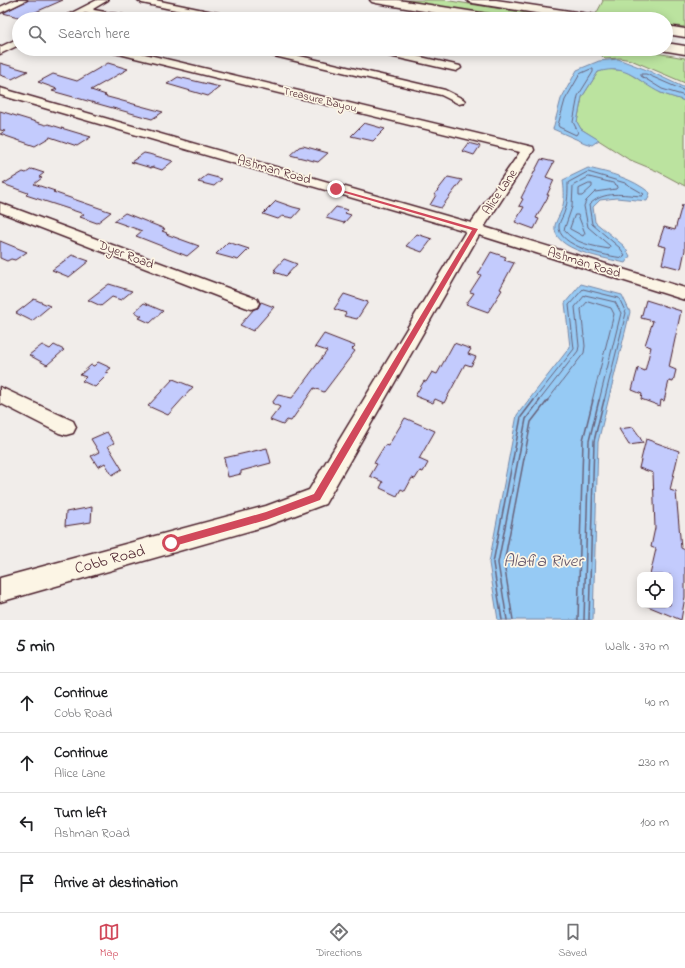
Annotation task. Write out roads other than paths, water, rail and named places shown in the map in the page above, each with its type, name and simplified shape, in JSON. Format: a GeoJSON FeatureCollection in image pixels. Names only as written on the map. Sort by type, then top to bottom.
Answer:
{"type":"FeatureCollection","features":[{"type":"Feature","properties":{"kind":"highway"},"geometry":{"type":"LineString","coordinates":[[376,0],[451,12]]}},
{"type":"Feature","properties":{"kind":"highway"},"geometry":{"type":"LineString","coordinates":[[473,0],[552,12]]}},
{"type":"Feature","properties":{"kind":"highway"},"geometry":{"type":"LineString","coordinates":[[673,31],[685,33]]}},
{"type":"Feature","properties":{"kind":"highway"},"geometry":{"type":"LineString","coordinates":[[673,48],[685,50]]}},
{"type":"Feature","properties":{"kind":"street"},"geometry":{"type":"LineString","coordinates":[[0,10],[22,0]]}},
{"type":"Feature","properties":{"kind":"street"},"geometry":{"type":"LineString","coordinates":[[82,12],[104,0]]}},
{"type":"Feature","properties":{"kind":"street"},"geometry":{"type":"LineString","coordinates":[[142,0],[199,12]]}},
{"type":"Feature","properties":{"kind":"street"},"geometry":{"type":"LineString","coordinates":[[0,51],[12,45]]}},
{"type":"Feature","properties":{"kind":"street","name":"Treasure Bayou"},"geometry":{"type":"LineString","coordinates":[[140,56],[528,150]]}},
{"type":"Feature","properties":{"kind":"street"},"geometry":{"type":"LineString","coordinates":[[288,56],[445,92],[459,101]]}},
{"type":"Feature","properties":{"kind":"street"},"geometry":{"type":"LineString","coordinates":[[403,56],[456,68]]}},
{"type":"Feature","properties":{"kind":"street","name":"Ashman Road"},"geometry":{"type":"LineString","coordinates":[[0,90],[476,229],[685,294]]}},
{"type":"Feature","properties":{"kind":"street","name":"Alice Lane"},"geometry":{"type":"LineString","coordinates":[[266,516],[317,497],[476,229],[528,150]]}},
{"type":"Feature","properties":{"kind":"street","name":"Dyer Road"},"geometry":{"type":"LineString","coordinates":[[0,207],[251,303]]}},
{"type":"Feature","properties":{"kind":"street"},"geometry":{"type":"LineString","coordinates":[[0,394],[66,427]]}},
{"type":"Feature","properties":{"kind":"street","name":"Cobb Road"},"geometry":{"type":"LineString","coordinates":[[0,590],[266,516]]}},
{"type":"Feature","properties":{"kind":"water"},"geometry":{"type":"Polygon","coordinates":[[[618,59],[647,70],[685,88],[685,101],[661,93],[625,72],[608,70],[598,72],[582,97],[577,122],[581,129],[599,140],[592,145],[553,129],[561,99],[577,70],[599,61],[618,59]]]}},
{"type":"Feature","properties":{"kind":"water"},"geometry":{"type":"Polygon","coordinates":[[[588,168],[613,174],[636,183],[650,193],[647,201],[616,198],[600,200],[593,207],[595,222],[624,246],[630,256],[625,263],[582,252],[562,241],[556,234],[555,225],[564,202],[563,180],[588,168]]]}},
{"type":"Feature","properties":{"kind":"water","name":"Alafia River"},"geometry":{"type":"Polygon","coordinates":[[[581,284],[622,295],[630,312],[598,442],[593,620],[498,620],[489,563],[517,415],[570,347],[565,303],[581,284]]]}}]}
